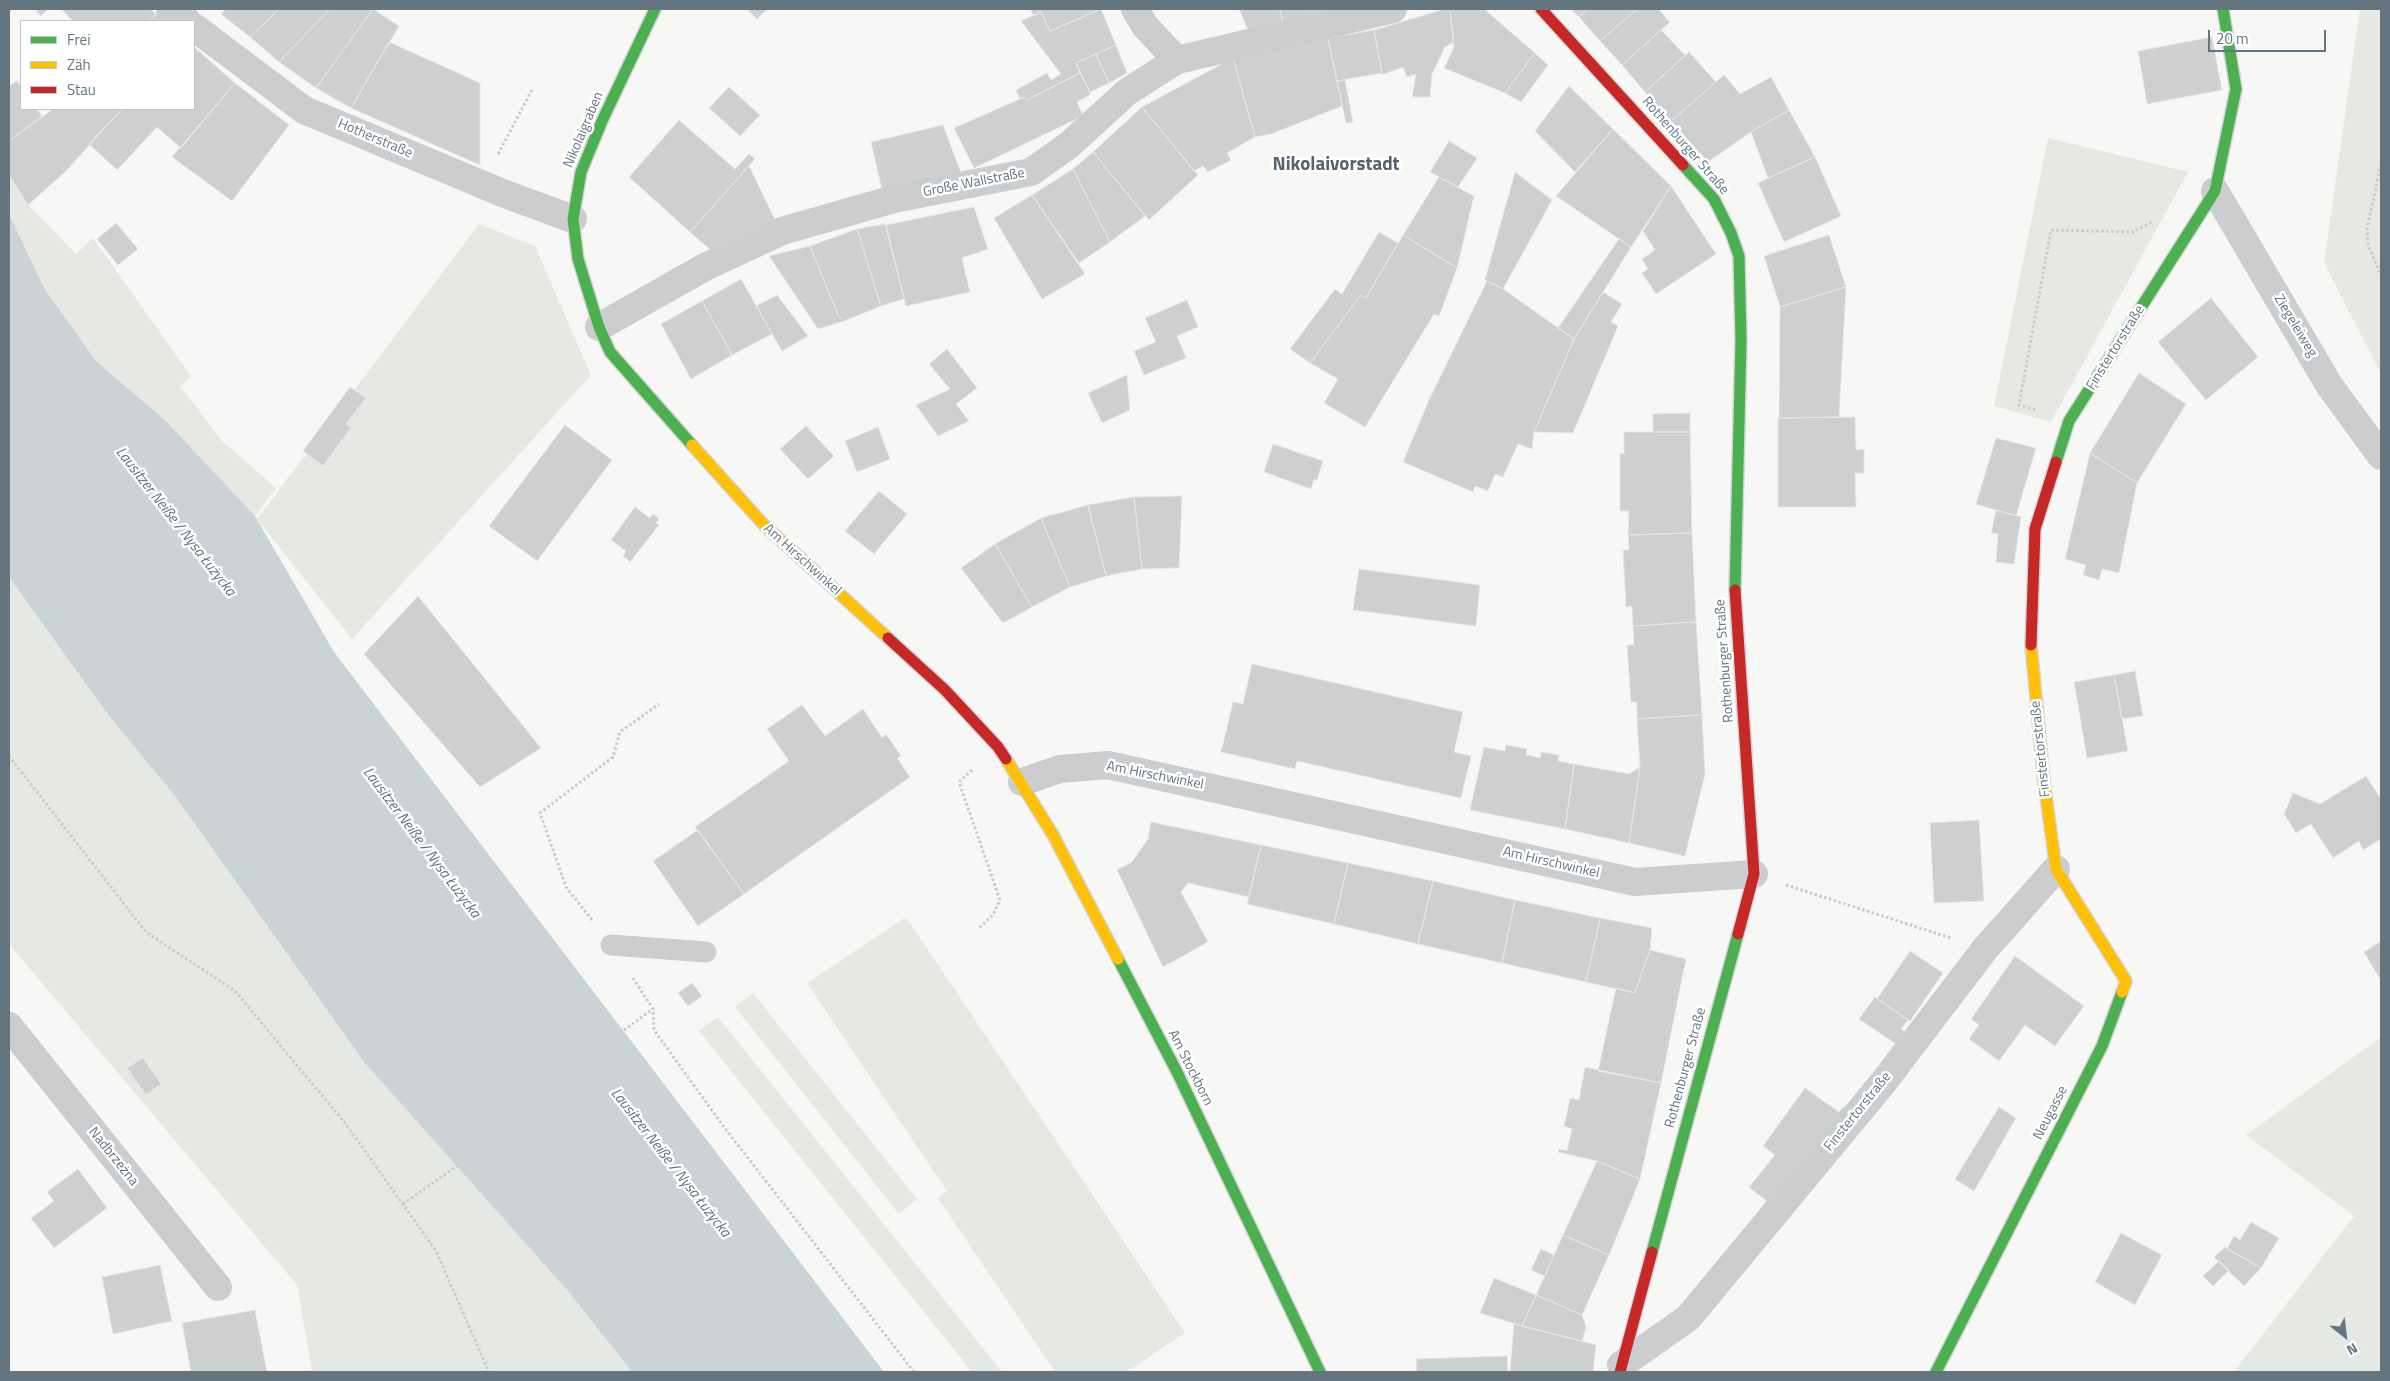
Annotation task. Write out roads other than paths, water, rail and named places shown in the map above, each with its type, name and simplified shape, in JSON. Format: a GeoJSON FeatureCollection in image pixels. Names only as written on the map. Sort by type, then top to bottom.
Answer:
{"type":"FeatureCollection","features":[{"type":"Feature","properties":{"kind":"street"},"geometry":{"type":"LineString","coordinates":[[170,9],[186,20]]}},
{"type":"Feature","properties":{"kind":"street","name":"Nikolaigraben"},"geometry":{"type":"LineString","coordinates":[[599,327],[578,259],[573,219],[580,172],[655,9]]}},
{"type":"Feature","properties":{"kind":"street"},"geometry":{"type":"LineString","coordinates":[[1135,9],[1145,26],[1177,60]]}},
{"type":"Feature","properties":{"kind":"street","name":"Große Wallstraße"},"geometry":{"type":"LineString","coordinates":[[599,327],[705,267],[782,231],[894,199],[1031,172],[1069,145],[1127,92],[1177,60],[1392,9]]}},
{"type":"Feature","properties":{"kind":"street","name":"Rothenburger Straße"},"geometry":{"type":"LineString","coordinates":[[1541,9],[1714,198],[1731,233],[1739,256],[1741,340],[1735,585],[1754,874],[1620,1369]]}},
{"type":"Feature","properties":{"kind":"street","name":"Finstertorstraße"},"geometry":{"type":"LineString","coordinates":[[1620,1369],[1688,1318],[1882,1084],[1985,949],[2056,869],[2044,782],[2031,644],[2035,529],[2069,421],[2215,191],[2236,89],[2223,9]]}},
{"type":"Feature","properties":{"kind":"street","name":"Hotherstraße"},"geometry":{"type":"LineString","coordinates":[[195,27],[304,110],[505,194],[573,219]]}},
{"type":"Feature","properties":{"kind":"street","name":"Ziegeleiweg"},"geometry":{"type":"LineString","coordinates":[[2215,191],[2330,385],[2381,456]]}},
{"type":"Feature","properties":{"kind":"street","name":"Am Hirschwinkel"},"geometry":{"type":"LineString","coordinates":[[599,327],[610,352],[764,525],[946,690],[998,746],[1022,782],[1060,769],[1108,764],[1635,882],[1754,874]]}},
{"type":"Feature","properties":{"kind":"street","name":"Am Stockborn"},"geometry":{"type":"LineString","coordinates":[[1022,782],[1177,1072],[1320,1372]]}},
{"type":"Feature","properties":{"kind":"street","name":"Neugasse"},"geometry":{"type":"LineString","coordinates":[[1936,1372],[2102,1046],[2126,981],[2056,869]]}},
{"type":"Feature","properties":{"kind":"street","name":"Nadbrzeżna"},"geometry":{"type":"LineString","coordinates":[[9,1026],[218,1287]]}},
{"type":"Feature","properties":{"kind":"lane"},"geometry":{"type":"LineString","coordinates":[[611,945],[706,952]]}},
{"type":"Feature","properties":{"kind":"water","name":"Lausitzer Neiße / Nysa Łużycka"},"geometry":{"type":"Polygon","coordinates":[[[9,217],[44,288],[96,361],[166,421],[255,516],[334,652],[884,1372],[632,1372],[567,1290],[364,1062],[175,796],[109,716],[9,577],[9,217]]]}},
{"type":"Feature","properties":{"kind":"district","name":"Nikolaivorstadt"},"geometry":{"type":"Point","coordinates":[1336,165]}}]}
